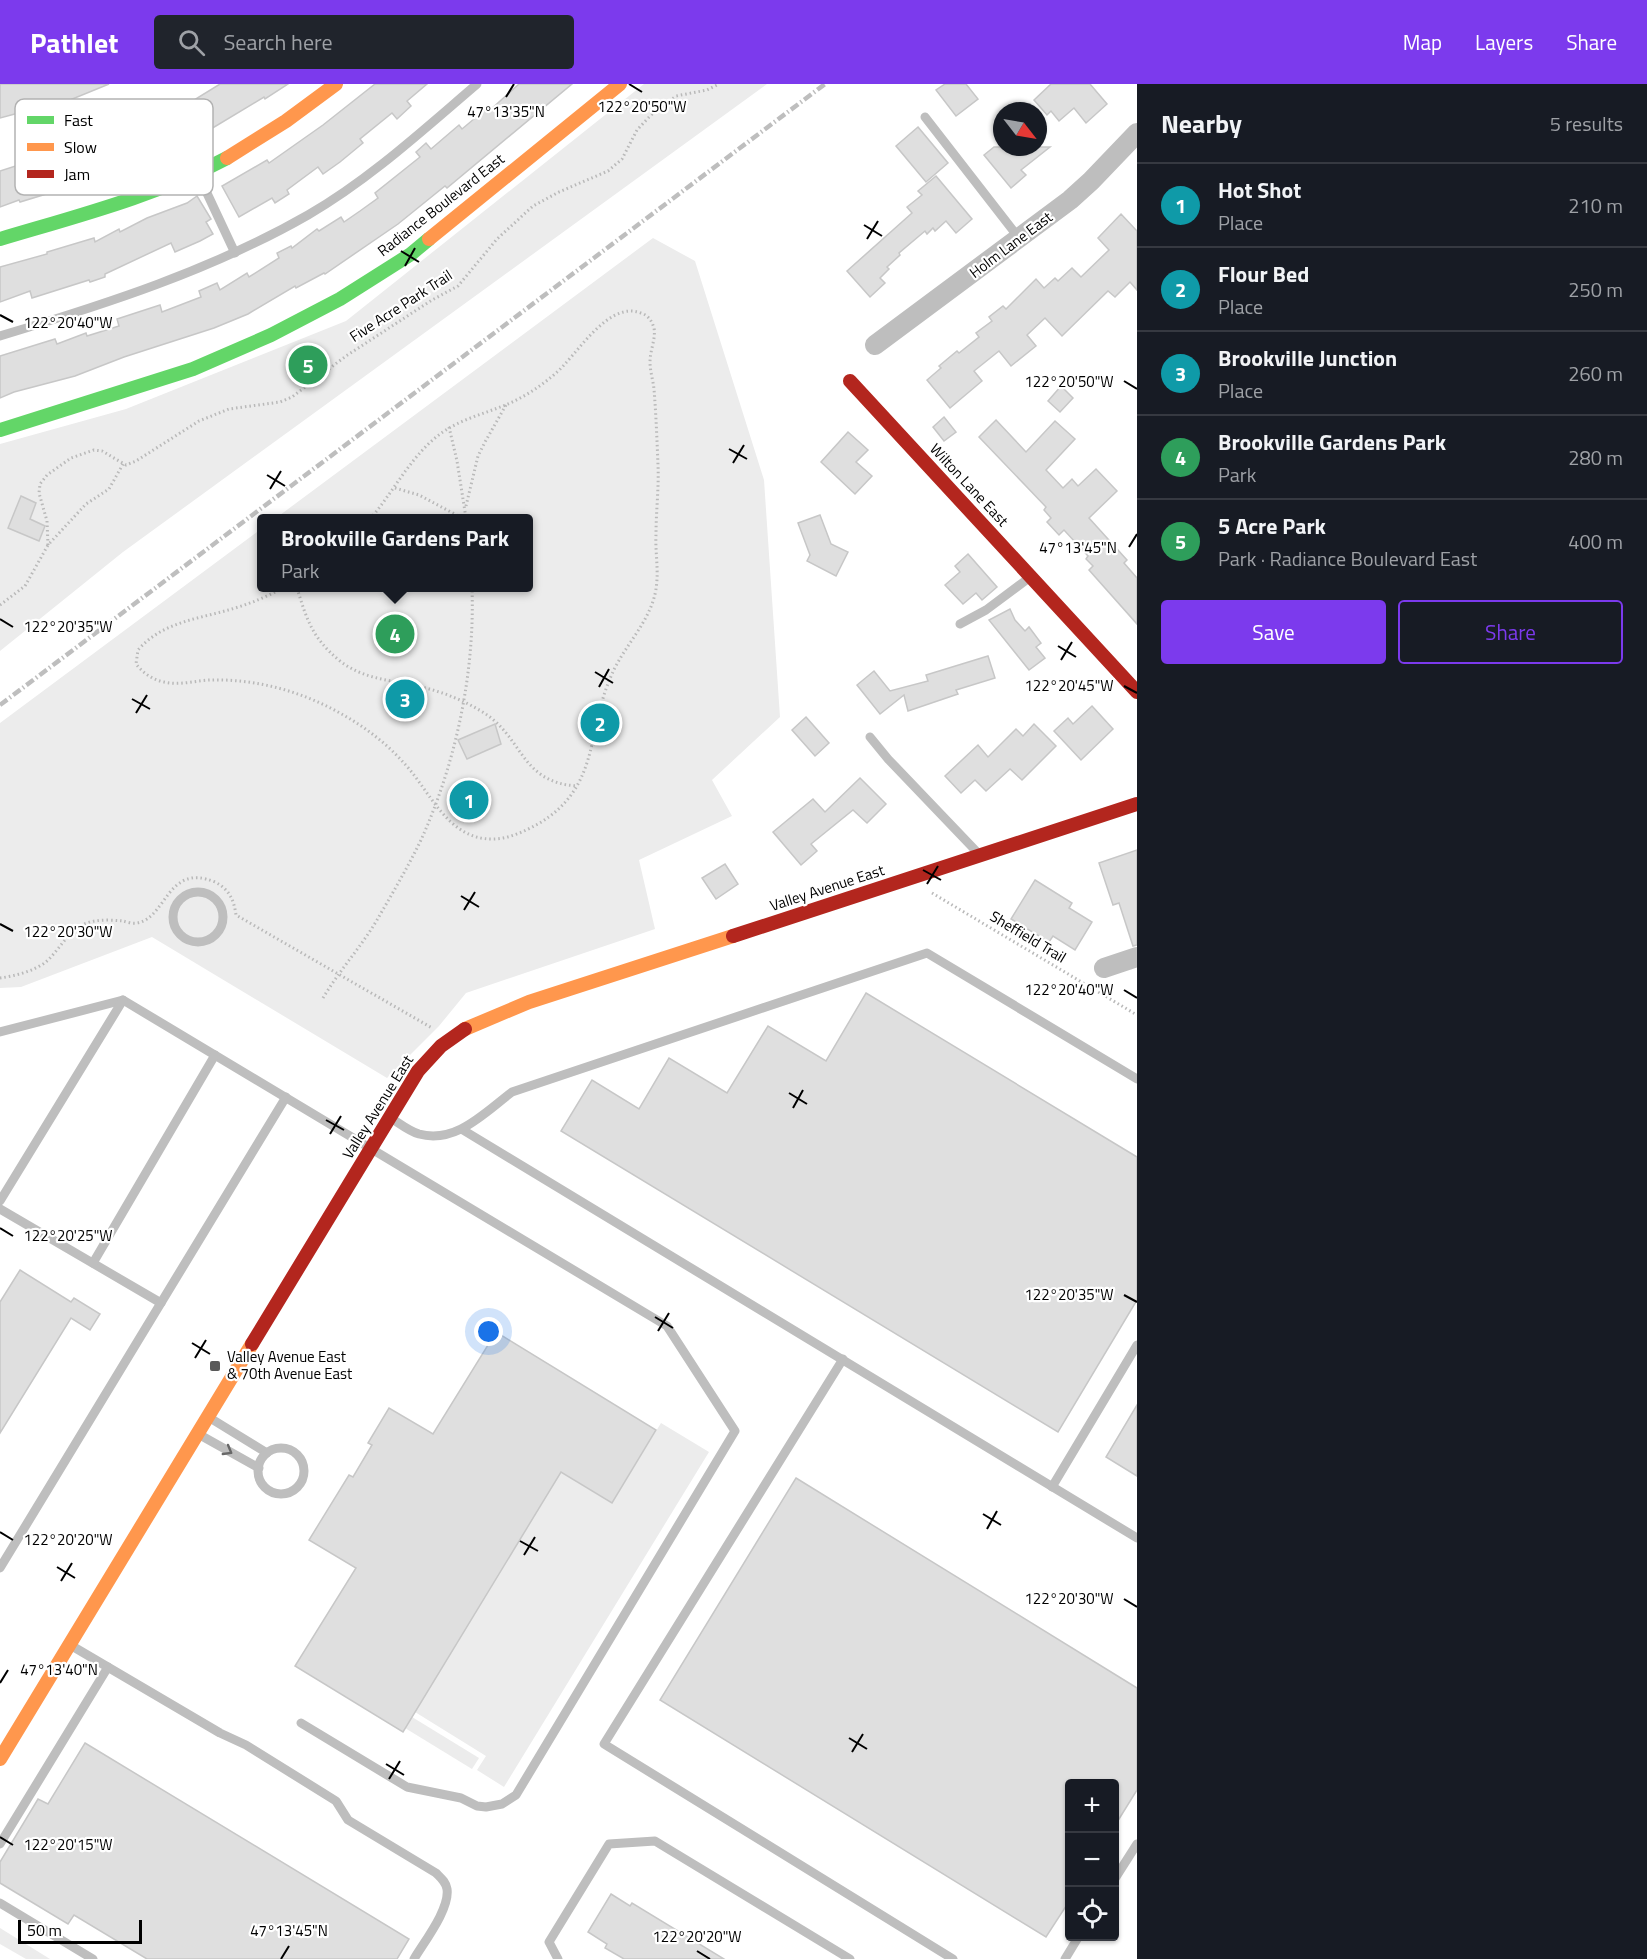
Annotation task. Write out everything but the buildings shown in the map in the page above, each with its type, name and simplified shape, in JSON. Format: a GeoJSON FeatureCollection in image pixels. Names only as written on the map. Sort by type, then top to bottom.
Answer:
{"type":"FeatureCollection","features":[{"type":"Feature","properties":{"kind":"main road"},"geometry":{"type":"LineString","coordinates":[[213,163],[256,140],[308,106],[336,84]]}},
{"type":"Feature","properties":{"kind":"main road","name":"Radiance Boulevard East"},"geometry":{"type":"LineString","coordinates":[[0,430],[193,369],[271,335],[340,299],[411,254],[611,87]]}},
{"type":"Feature","properties":{"kind":"main road"},"geometry":{"type":"LineString","coordinates":[[0,239],[139,195]]}},
{"type":"Feature","properties":{"kind":"main road","name":"Wilton Lane East"},"geometry":{"type":"LineString","coordinates":[[850,381],[1137,692]]}},
{"type":"Feature","properties":{"kind":"main road","name":"Valley Avenue East"},"geometry":{"type":"LineString","coordinates":[[0,1759],[371,1147],[419,1070],[446,1041],[462,1029],[529,1002],[1137,804]]}},
{"type":"Feature","properties":{"kind":"street","name":"Holm Lane East"},"geometry":{"type":"LineString","coordinates":[[875,345],[1070,200],[1091,182],[1137,133]]}},
{"type":"Feature","properties":{"kind":"street"},"geometry":{"type":"LineString","coordinates":[[1104,968],[1137,957]]}},
{"type":"Feature","properties":{"kind":"lane"},"geometry":{"type":"LineString","coordinates":[[0,336],[175,278],[235,254],[309,214],[371,173],[477,84]]}},
{"type":"Feature","properties":{"kind":"lane"},"geometry":{"type":"LineString","coordinates":[[925,117],[1019,238]]}},
{"type":"Feature","properties":{"kind":"lane"},"geometry":{"type":"LineString","coordinates":[[208,195],[235,254]]}},
{"type":"Feature","properties":{"kind":"lane"},"geometry":{"type":"LineString","coordinates":[[960,624],[986,610],[1031,577]]}},
{"type":"Feature","properties":{"kind":"lane"},"geometry":{"type":"LineString","coordinates":[[870,737],[888,759],[980,855]]}},
{"type":"Feature","properties":{"kind":"lane"},"geometry":{"type":"LineString","coordinates":[[202,892],[217,900],[223,916],[222,924],[212,938],[204,941],[188,940],[176,930],[173,922],[174,906],[186,895],[202,892]]}},
{"type":"Feature","properties":{"kind":"lane"},"geometry":{"type":"LineString","coordinates":[[390,1118],[417,1134],[439,1137],[463,1130],[512,1092],[927,953],[1137,1079]]}},
{"type":"Feature","properties":{"kind":"lane"},"geometry":{"type":"LineString","coordinates":[[0,1201],[123,1000]]}},
{"type":"Feature","properties":{"kind":"lane"},"geometry":{"type":"LineString","coordinates":[[0,1032],[123,1000],[667,1326],[735,1431],[516,1795],[492,1807],[486,1807],[477,1806],[461,1798],[406,1787],[301,1723]]}},
{"type":"Feature","properties":{"kind":"lane"},"geometry":{"type":"LineString","coordinates":[[93,1263],[215,1055]]}},
{"type":"Feature","properties":{"kind":"lane"},"geometry":{"type":"LineString","coordinates":[[0,1568],[286,1097]]}},
{"type":"Feature","properties":{"kind":"lane"},"geometry":{"type":"LineString","coordinates":[[463,1130],[1137,1538]]}},
{"type":"Feature","properties":{"kind":"lane"},"geometry":{"type":"LineString","coordinates":[[0,1209],[161,1303]]}},
{"type":"Feature","properties":{"kind":"lane"},"geometry":{"type":"LineString","coordinates":[[1052,1487],[1137,1345]]}},
{"type":"Feature","properties":{"kind":"lane"},"geometry":{"type":"LineString","coordinates":[[843,1359],[604,1744],[953,1959]]}},
{"type":"Feature","properties":{"kind":"lane"},"geometry":{"type":"LineString","coordinates":[[208,1417],[267,1453]]}},
{"type":"Feature","properties":{"kind":"lane"},"geometry":{"type":"LineString","coordinates":[[198,1433],[259,1468]]}},
{"type":"Feature","properties":{"kind":"lane"},"geometry":{"type":"LineString","coordinates":[[281,1448],[295,1453],[303,1465],[303,1480],[293,1491],[279,1494],[266,1488],[261,1482],[259,1468],[260,1462],[267,1453],[281,1448]]}},
{"type":"Feature","properties":{"kind":"lane"},"geometry":{"type":"LineString","coordinates":[[69,1644],[220,1733],[246,1745],[336,1801],[348,1820],[436,1873],[447,1887],[447,1898],[440,1915],[414,1959]]}},
{"type":"Feature","properties":{"kind":"lane"},"geometry":{"type":"LineString","coordinates":[[0,1844],[108,1667]]}},
{"type":"Feature","properties":{"kind":"lane"},"geometry":{"type":"LineString","coordinates":[[558,1959],[549,1942],[609,1844],[655,1841],[850,1959]]}},
{"type":"Feature","properties":{"kind":"lane"},"geometry":{"type":"LineString","coordinates":[[1119,1872],[1137,1844]]}},
{"type":"Feature","properties":{"kind":"lane"},"geometry":{"type":"LineString","coordinates":[[0,1903],[93,1959]]}},
{"type":"Feature","properties":{"kind":"lane"},"geometry":{"type":"LineString","coordinates":[[1065,1959],[1076,1941]]}},
{"type":"Feature","properties":{"kind":"path","name":"Five Acre Park Trail"},"geometry":{"type":"LineString","coordinates":[[123,464],[136,461],[171,438],[229,409],[280,402],[292,397],[346,356],[432,300],[458,286],[498,239],[533,206],[608,171],[622,159],[637,130],[651,115],[676,96],[707,90],[719,84]]}},
{"type":"Feature","properties":{"kind":"path"},"geometry":{"type":"LineString","coordinates":[[274,592],[236,608],[177,623],[160,631],[138,650],[136,664],[150,677],[168,683],[239,681],[267,685],[322,703],[356,721],[385,744],[411,770],[447,819],[468,834],[496,840],[520,833],[545,820],[578,786],[588,766],[596,723],[612,673],[633,639],[656,593],[658,469],[654,384],[650,363],[654,339],[652,322],[647,315],[639,311],[613,316],[592,333],[558,371],[531,392],[449,428],[421,451],[375,514]]}},
{"type":"Feature","properties":{"kind":"path"},"geometry":{"type":"LineString","coordinates":[[466,506],[478,456],[507,404]]}},
{"type":"Feature","properties":{"kind":"path"},"geometry":{"type":"LineString","coordinates":[[449,428],[466,514]]}},
{"type":"Feature","properties":{"kind":"path"},"geometry":{"type":"LineString","coordinates":[[0,605],[25,586],[48,545],[86,504],[109,489],[123,464],[102,451],[94,450],[71,458],[47,475],[40,484],[39,493],[47,521],[48,545]]}},
{"type":"Feature","properties":{"kind":"path"},"geometry":{"type":"LineString","coordinates":[[395,488],[419,495],[453,514]]}},
{"type":"Feature","properties":{"kind":"path"},"geometry":{"type":"LineString","coordinates":[[298,592],[309,627],[331,653],[343,663],[369,677],[431,689],[463,701],[499,725],[512,738],[526,762],[538,774],[564,784],[578,786]]}},
{"type":"Feature","properties":{"kind":"path"},"geometry":{"type":"LineString","coordinates":[[323,998],[377,920],[421,840],[435,803],[455,739],[463,701],[471,647],[472,592]]}},
{"type":"Feature","properties":{"kind":"path"},"geometry":{"type":"LineString","coordinates":[[0,978],[39,966],[70,933],[84,924],[113,920],[137,923],[152,915],[174,887],[195,878],[204,879],[217,883],[228,891],[233,898],[236,915],[435,1030],[446,1041]]}},
{"type":"Feature","properties":{"kind":"path","name":"Sheffield Trail"},"geometry":{"type":"LineString","coordinates":[[908,879],[1137,1015]]}},
{"type":"Feature","properties":{"kind":"shaded area"},"geometry":{"type":"Polygon","coordinates":[[[644,84],[767,84],[123,552],[0,651],[0,444],[126,409],[346,321],[644,84]]]}},
{"type":"Feature","properties":{"kind":"shaded area"},"geometry":{"type":"Polygon","coordinates":[[[653,238],[695,261],[764,480],[780,717],[712,780],[732,816],[639,860],[655,929],[466,993],[439,1026],[387,1078],[152,937],[21,987],[0,988],[0,723],[257,532],[257,592],[533,592],[533,514],[281,514],[653,238]]]}},
{"type":"Feature","properties":{"kind":"shaded area"},"geometry":{"type":"Polygon","coordinates":[[[661,1423],[709,1452],[504,1787],[477,1770],[486,1756],[415,1712],[561,1472],[612,1503],[661,1423]]]}},
{"type":"Feature","properties":{"kind":"shaded area"},"geometry":{"type":"Polygon","coordinates":[[[412,1717],[479,1758],[472,1769],[405,1728],[412,1717]]]}},
{"type":"Feature","properties":{"kind":"shaded area"},"geometry":{"type":"Polygon","coordinates":[[[0,1928],[50,1959],[26,1959],[0,1944],[0,1928]]]}},
{"type":"Feature","properties":{"kind":"railway"},"geometry":{"type":"LineString","coordinates":[[0,705],[825,84]]}},
{"type":"Feature","properties":{"kind":"traffic: fast"},"geometry":{"type":"LineString","coordinates":[[213,165],[227,158]]}},
{"type":"Feature","properties":{"kind":"traffic: fast"},"geometry":{"type":"LineString","coordinates":[[0,239],[141,195]]}},
{"type":"Feature","properties":{"kind":"traffic: fast"},"geometry":{"type":"LineString","coordinates":[[0,430],[193,369],[271,335],[340,299],[411,254],[429,239]]}},
{"type":"Feature","properties":{"kind":"traffic: slow"},"geometry":{"type":"LineString","coordinates":[[227,158],[286,121],[336,84]]}},
{"type":"Feature","properties":{"kind":"traffic: slow"},"geometry":{"type":"LineString","coordinates":[[429,239],[620,84]]}},
{"type":"Feature","properties":{"kind":"traffic: slow"},"geometry":{"type":"LineString","coordinates":[[465,1029],[529,1002],[733,936]]}},
{"type":"Feature","properties":{"kind":"traffic: slow"},"geometry":{"type":"LineString","coordinates":[[0,1759],[252,1344]]}},
{"type":"Feature","properties":{"kind":"traffic: jam"},"geometry":{"type":"LineString","coordinates":[[850,381],[1137,692]]}},
{"type":"Feature","properties":{"kind":"traffic: jam"},"geometry":{"type":"LineString","coordinates":[[733,936],[1137,804]]}},
{"type":"Feature","properties":{"kind":"traffic: jam"},"geometry":{"type":"LineString","coordinates":[[252,1344],[418,1071],[441,1046],[465,1029]]}},
{"type":"Feature","properties":{"kind":"place","name":"5 Acre Park"},"geometry":{"type":"Point","coordinates":[308,365]}},
{"type":"Feature","properties":{"kind":"place","name":"Brookville Gardens Park"},"geometry":{"type":"Point","coordinates":[395,634]}},
{"type":"Feature","properties":{"kind":"place","name":"Brookville Junction"},"geometry":{"type":"Point","coordinates":[405,699]}},
{"type":"Feature","properties":{"kind":"place","name":"Flour Bed"},"geometry":{"type":"Point","coordinates":[600,723]}},
{"type":"Feature","properties":{"kind":"place","name":"Hot Shot"},"geometry":{"type":"Point","coordinates":[469,800]}},
{"type":"Feature","properties":{"kind":"place","name":"Valley Avenue East & 70th Avenue East"},"geometry":{"type":"Point","coordinates":[215,1366]}}]}
